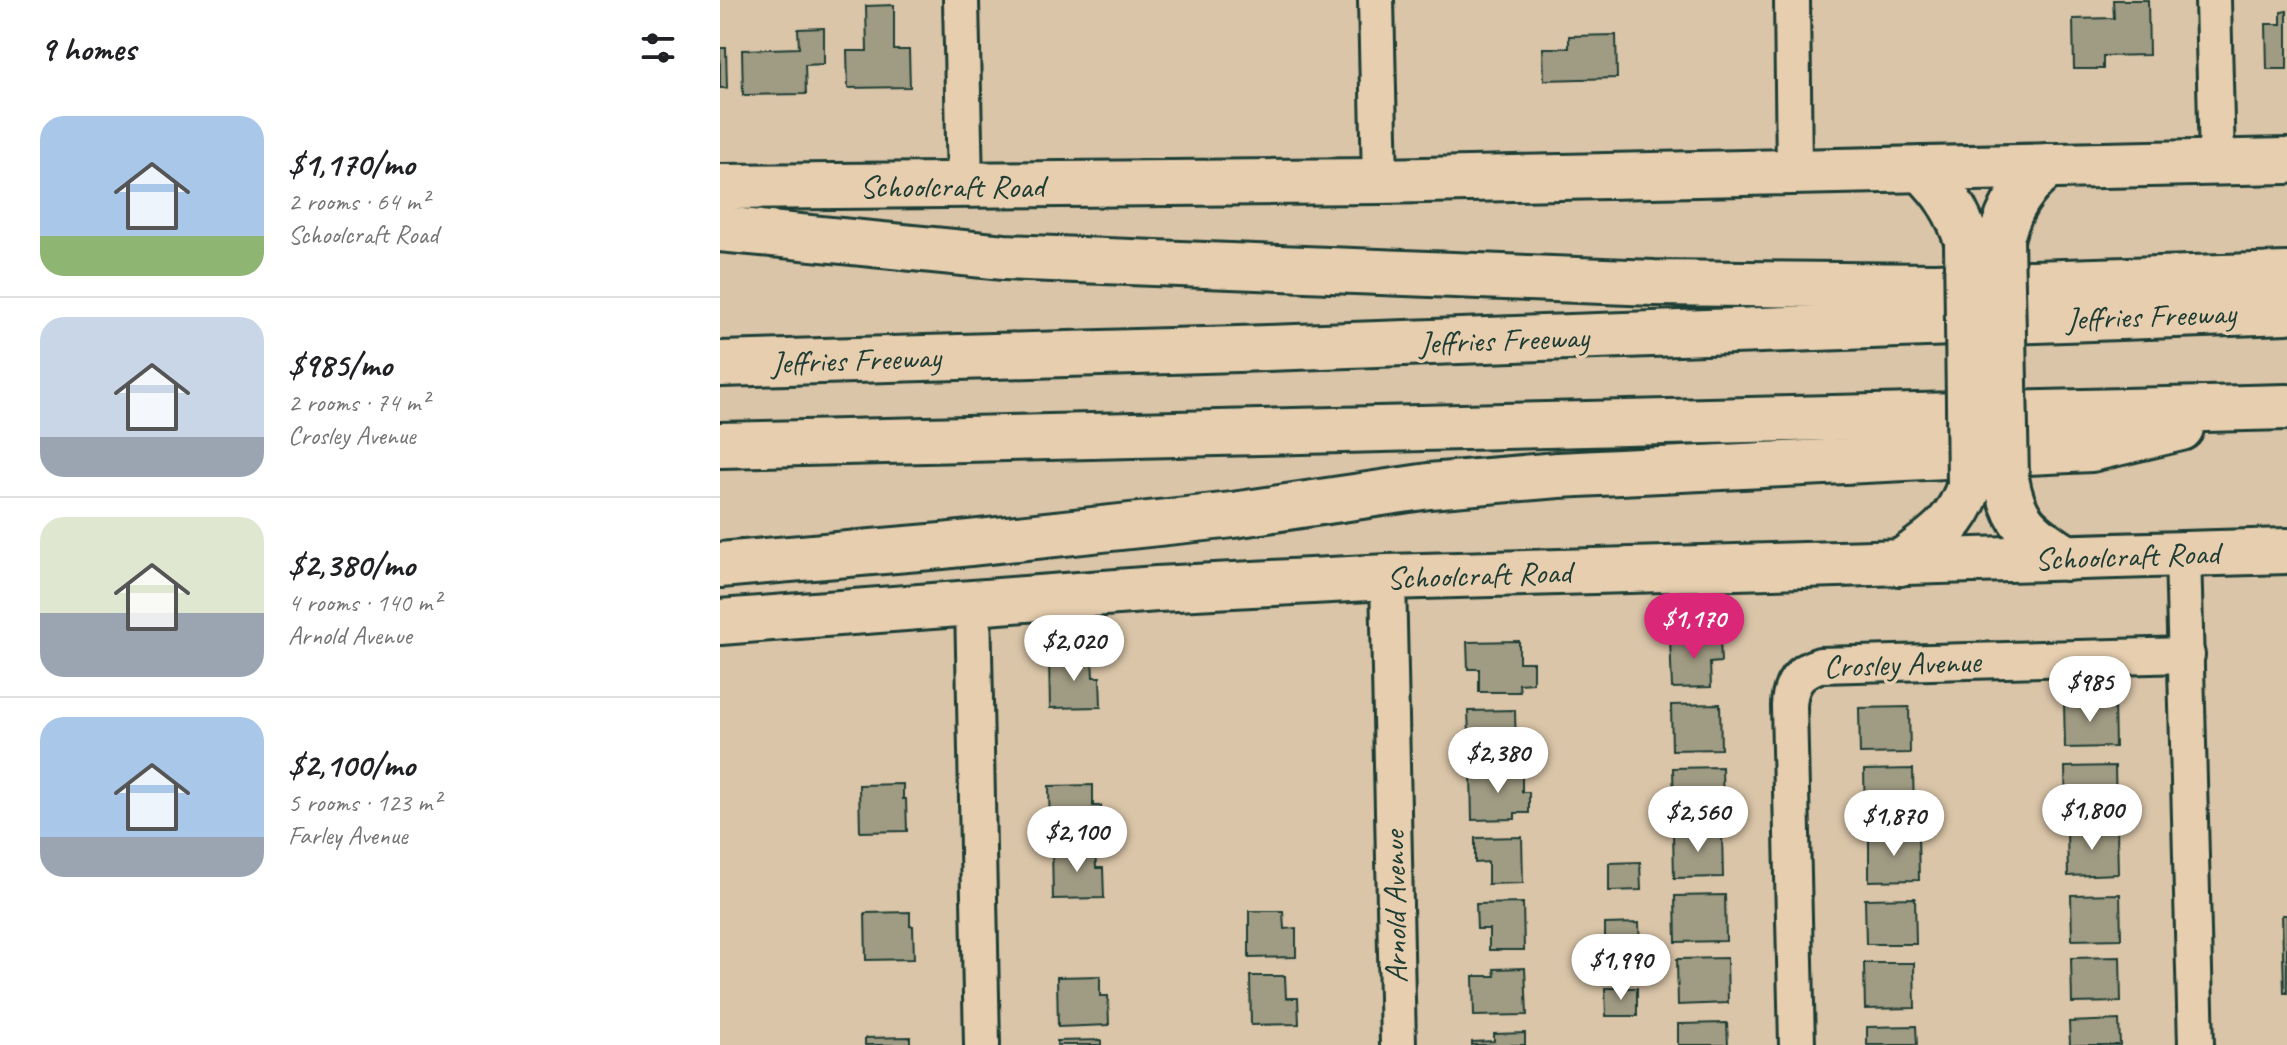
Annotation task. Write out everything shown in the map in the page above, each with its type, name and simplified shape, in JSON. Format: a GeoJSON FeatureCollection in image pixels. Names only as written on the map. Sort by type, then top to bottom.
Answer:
{"type":"FeatureCollection","features":[{"type":"Feature","properties":{"kind":"main road","name":"Schoolcraft Road"},"geometry":{"type":"LineString","coordinates":[[720,187],[1380,181],[2287,161]]}},
{"type":"Feature","properties":{"kind":"main road"},"geometry":{"type":"LineString","coordinates":[[2048,166],[2030,179],[2006,217],[1984,240],[1988,481],[2032,534],[2067,558]]}},
{"type":"Feature","properties":{"kind":"main road"},"geometry":{"type":"LineString","coordinates":[[1922,169],[1952,202],[1961,219],[1984,240]]}},
{"type":"Feature","properties":{"kind":"main road"},"geometry":{"type":"LineString","coordinates":[[720,229],[1004,257],[1654,283],[1919,286],[2287,275]]}},
{"type":"Feature","properties":{"kind":"main road","name":"Jeffries Freeway"},"geometry":{"type":"LineString","coordinates":[[720,364],[1238,349],[2287,311]]}},
{"type":"Feature","properties":{"kind":"main road"},"geometry":{"type":"LineString","coordinates":[[720,445],[2277,407]]}},
{"type":"Feature","properties":{"kind":"main road"},"geometry":{"type":"LineString","coordinates":[[720,565],[942,546],[1233,515],[1429,486],[1544,476],[2091,449],[2277,407]]}},
{"type":"Feature","properties":{"kind":"main road"},"geometry":{"type":"LineString","coordinates":[[1900,563],[1954,520],[1988,481]]}},
{"type":"Feature","properties":{"kind":"main road","name":"Schoolcraft Road"},"geometry":{"type":"LineString","coordinates":[[720,622],[1157,589],[1388,577],[2287,551]]}},
{"type":"Feature","properties":{"kind":"street"},"geometry":{"type":"LineString","coordinates":[[961,0],[965,186]]}},
{"type":"Feature","properties":{"kind":"street"},"geometry":{"type":"LineString","coordinates":[[1376,0],[1380,181]]}},
{"type":"Feature","properties":{"kind":"street"},"geometry":{"type":"LineString","coordinates":[[1792,0],[1794,172]]}},
{"type":"Feature","properties":{"kind":"street"},"geometry":{"type":"LineString","coordinates":[[2213,0],[2217,163]]}},
{"type":"Feature","properties":{"kind":"street"},"geometry":{"type":"LineString","coordinates":[[2183,554],[2196,1045]]}},
{"type":"Feature","properties":{"kind":"street","name":"Arnold Avenue"},"geometry":{"type":"LineString","coordinates":[[1388,577],[1398,1045]]}},
{"type":"Feature","properties":{"kind":"street"},"geometry":{"type":"LineString","coordinates":[[973,603],[982,1045]]}},
{"type":"Feature","properties":{"kind":"street","name":"Crosley Avenue"},"geometry":{"type":"LineString","coordinates":[[1797,1045],[1789,706],[1793,685],[1799,675],[1807,668],[1820,665],[2187,655]]}},
{"type":"Feature","properties":{"kind":"building"},"geometry":{"type":"Polygon","coordinates":[[[2113,0],[2148,0],[2149,55],[2103,56],[2103,69],[2074,69],[2073,19],[2114,18],[2113,0]]]}},
{"type":"Feature","properties":{"kind":"building"},"geometry":{"type":"Polygon","coordinates":[[[894,5],[894,50],[909,50],[910,87],[848,88],[847,51],[867,51],[866,6],[894,5]]]}},
{"type":"Feature","properties":{"kind":"building"},"geometry":{"type":"Polygon","coordinates":[[[2287,11],[2287,69],[2267,69],[2266,24],[2281,24],[2281,12],[2287,11]]]}},
{"type":"Feature","properties":{"kind":"building"},"geometry":{"type":"Polygon","coordinates":[[[824,28],[824,64],[805,65],[806,94],[743,95],[742,50],[799,48],[798,29],[824,28]]]}},
{"type":"Feature","properties":{"kind":"building"},"geometry":{"type":"Polygon","coordinates":[[[1616,35],[1617,78],[1544,80],[1543,48],[1569,48],[1569,36],[1616,35]]]}},
{"type":"Feature","properties":{"kind":"building"},"geometry":{"type":"Polygon","coordinates":[[[720,48],[726,48],[727,88],[720,88],[720,48]]]}},
{"type":"Feature","properties":{"kind":"building"},"geometry":{"type":"Polygon","coordinates":[[[1720,637],[1721,662],[1710,663],[1711,687],[1672,688],[1670,638],[1720,637]]]}},
{"type":"Feature","properties":{"kind":"building"},"geometry":{"type":"Polygon","coordinates":[[[1519,641],[1519,662],[1533,662],[1533,683],[1519,684],[1520,692],[1479,692],[1479,669],[1468,669],[1467,642],[1519,641]]]}},
{"type":"Feature","properties":{"kind":"building"},"geometry":{"type":"Polygon","coordinates":[[[1092,657],[1093,677],[1100,677],[1101,707],[1050,708],[1049,658],[1092,657]]]}},
{"type":"Feature","properties":{"kind":"building"},"geometry":{"type":"Polygon","coordinates":[[[2114,701],[2115,747],[2065,748],[2064,702],[2114,701]]]}},
{"type":"Feature","properties":{"kind":"building"},"geometry":{"type":"Polygon","coordinates":[[[1720,704],[1721,749],[1672,750],[1671,705],[1720,704]]]}},
{"type":"Feature","properties":{"kind":"building"},"geometry":{"type":"Polygon","coordinates":[[[1909,707],[1910,753],[1860,754],[1859,708],[1909,707]]]}},
{"type":"Feature","properties":{"kind":"building"},"geometry":{"type":"Polygon","coordinates":[[[1515,710],[1516,756],[1482,757],[1481,735],[1469,736],[1468,711],[1515,710]]]}},
{"type":"Feature","properties":{"kind":"building"},"geometry":{"type":"Polygon","coordinates":[[[2115,766],[2116,811],[2066,812],[2065,767],[2115,766]]]}},
{"type":"Feature","properties":{"kind":"building"},"geometry":{"type":"Polygon","coordinates":[[[1722,767],[1723,812],[1674,813],[1673,768],[1722,767]]]}},
{"type":"Feature","properties":{"kind":"building"},"geometry":{"type":"Polygon","coordinates":[[[1913,769],[1914,815],[1865,816],[1864,770],[1913,769]]]}},
{"type":"Feature","properties":{"kind":"building"},"geometry":{"type":"Polygon","coordinates":[[[1522,771],[1522,792],[1529,792],[1529,813],[1515,813],[1515,819],[1472,820],[1471,772],[1522,771]]]}},
{"type":"Feature","properties":{"kind":"building"},"geometry":{"type":"Polygon","coordinates":[[[903,784],[907,831],[860,832],[859,785],[903,784]]]}},
{"type":"Feature","properties":{"kind":"building"},"geometry":{"type":"Polygon","coordinates":[[[1093,785],[1093,806],[1101,806],[1101,835],[1050,836],[1049,786],[1093,785]]]}},
{"type":"Feature","properties":{"kind":"building"},"geometry":{"type":"Polygon","coordinates":[[[2117,829],[2118,874],[2068,876],[2067,830],[2117,829]]]}},
{"type":"Feature","properties":{"kind":"building"},"geometry":{"type":"Polygon","coordinates":[[[1722,831],[1723,877],[1674,878],[1673,832],[1722,831]]]}},
{"type":"Feature","properties":{"kind":"building"},"geometry":{"type":"Polygon","coordinates":[[[1918,835],[1919,880],[1869,881],[1869,836],[1918,835]]]}},
{"type":"Feature","properties":{"kind":"building"},"geometry":{"type":"Polygon","coordinates":[[[1522,837],[1523,883],[1488,884],[1488,862],[1475,863],[1475,838],[1522,837]]]}},
{"type":"Feature","properties":{"kind":"building"},"geometry":{"type":"Polygon","coordinates":[[[1095,848],[1096,868],[1103,868],[1104,898],[1053,899],[1052,849],[1095,848]]]}},
{"type":"Feature","properties":{"kind":"building"},"geometry":{"type":"Polygon","coordinates":[[[1640,862],[1641,890],[1609,891],[1609,863],[1640,862]]]}},
{"type":"Feature","properties":{"kind":"building"},"geometry":{"type":"Polygon","coordinates":[[[2120,894],[2121,939],[2072,940],[2071,895],[2120,894]]]}},
{"type":"Feature","properties":{"kind":"building"},"geometry":{"type":"Polygon","coordinates":[[[1725,895],[1726,941],[1676,942],[1675,896],[1725,895]]]}},
{"type":"Feature","properties":{"kind":"building"},"geometry":{"type":"Polygon","coordinates":[[[1915,898],[1916,944],[1866,944],[1865,899],[1915,898]]]}},
{"type":"Feature","properties":{"kind":"building"},"geometry":{"type":"Polygon","coordinates":[[[1523,903],[1524,950],[1489,950],[1489,929],[1477,929],[1476,904],[1523,903]]]}},
{"type":"Feature","properties":{"kind":"building"},"geometry":{"type":"Polygon","coordinates":[[[1249,911],[1283,911],[1284,929],[1296,928],[1296,957],[1249,958],[1249,911]]]}},
{"type":"Feature","properties":{"kind":"building"},"geometry":{"type":"Polygon","coordinates":[[[910,912],[914,959],[866,960],[865,913],[910,912]]]}},
{"type":"Feature","properties":{"kind":"building"},"geometry":{"type":"Polygon","coordinates":[[[2282,915],[2287,915],[2287,993],[2284,993],[2282,915]]]}},
{"type":"Feature","properties":{"kind":"building"},"geometry":{"type":"Polygon","coordinates":[[[1639,923],[1640,952],[1605,953],[1605,924],[1639,923]]]}},
{"type":"Feature","properties":{"kind":"building"},"geometry":{"type":"Polygon","coordinates":[[[2120,957],[2121,1002],[2072,1003],[2071,958],[2120,957]]]}},
{"type":"Feature","properties":{"kind":"building"},"geometry":{"type":"Polygon","coordinates":[[[1727,958],[1728,1003],[1678,1005],[1677,959],[1727,958]]]}},
{"type":"Feature","properties":{"kind":"building"},"geometry":{"type":"Polygon","coordinates":[[[1864,963],[1914,963],[1915,1008],[1865,1009],[1864,963]]]}},
{"type":"Feature","properties":{"kind":"building"},"geometry":{"type":"Polygon","coordinates":[[[1525,968],[1527,1015],[1474,1016],[1473,976],[1495,976],[1494,969],[1525,968]]]}},
{"type":"Feature","properties":{"kind":"building"},"geometry":{"type":"Polygon","coordinates":[[[1100,976],[1100,996],[1108,996],[1109,1025],[1058,1027],[1057,977],[1100,976]]]}},
{"type":"Feature","properties":{"kind":"building"},"geometry":{"type":"Polygon","coordinates":[[[1250,976],[1285,976],[1286,998],[1298,998],[1299,1024],[1251,1025],[1250,976]]]}},
{"type":"Feature","properties":{"kind":"building"},"geometry":{"type":"Polygon","coordinates":[[[1605,988],[1637,988],[1637,1016],[1606,1016],[1605,988]]]}},
{"type":"Feature","properties":{"kind":"building"},"geometry":{"type":"Polygon","coordinates":[[[2119,1020],[2120,1045],[2070,1045],[2069,1022],[2119,1020]]]}},
{"type":"Feature","properties":{"kind":"building"},"geometry":{"type":"Polygon","coordinates":[[[1727,1023],[1728,1045],[1678,1045],[1678,1024],[1727,1023]]]}},
{"type":"Feature","properties":{"kind":"building"},"geometry":{"type":"Polygon","coordinates":[[[1916,1026],[1917,1045],[1867,1045],[1867,1027],[1916,1026]]]}},
{"type":"Feature","properties":{"kind":"building"},"geometry":{"type":"Polygon","coordinates":[[[1525,1033],[1525,1045],[1472,1045],[1472,1042],[1494,1041],[1494,1034],[1525,1033]]]}},
{"type":"Feature","properties":{"kind":"building"},"geometry":{"type":"Polygon","coordinates":[[[910,1037],[910,1045],[865,1045],[865,1038],[910,1037]]]}},
{"type":"Feature","properties":{"kind":"building"},"geometry":{"type":"Polygon","coordinates":[[[1101,1040],[1101,1045],[1057,1045],[1057,1041],[1101,1040]]]}}]}
